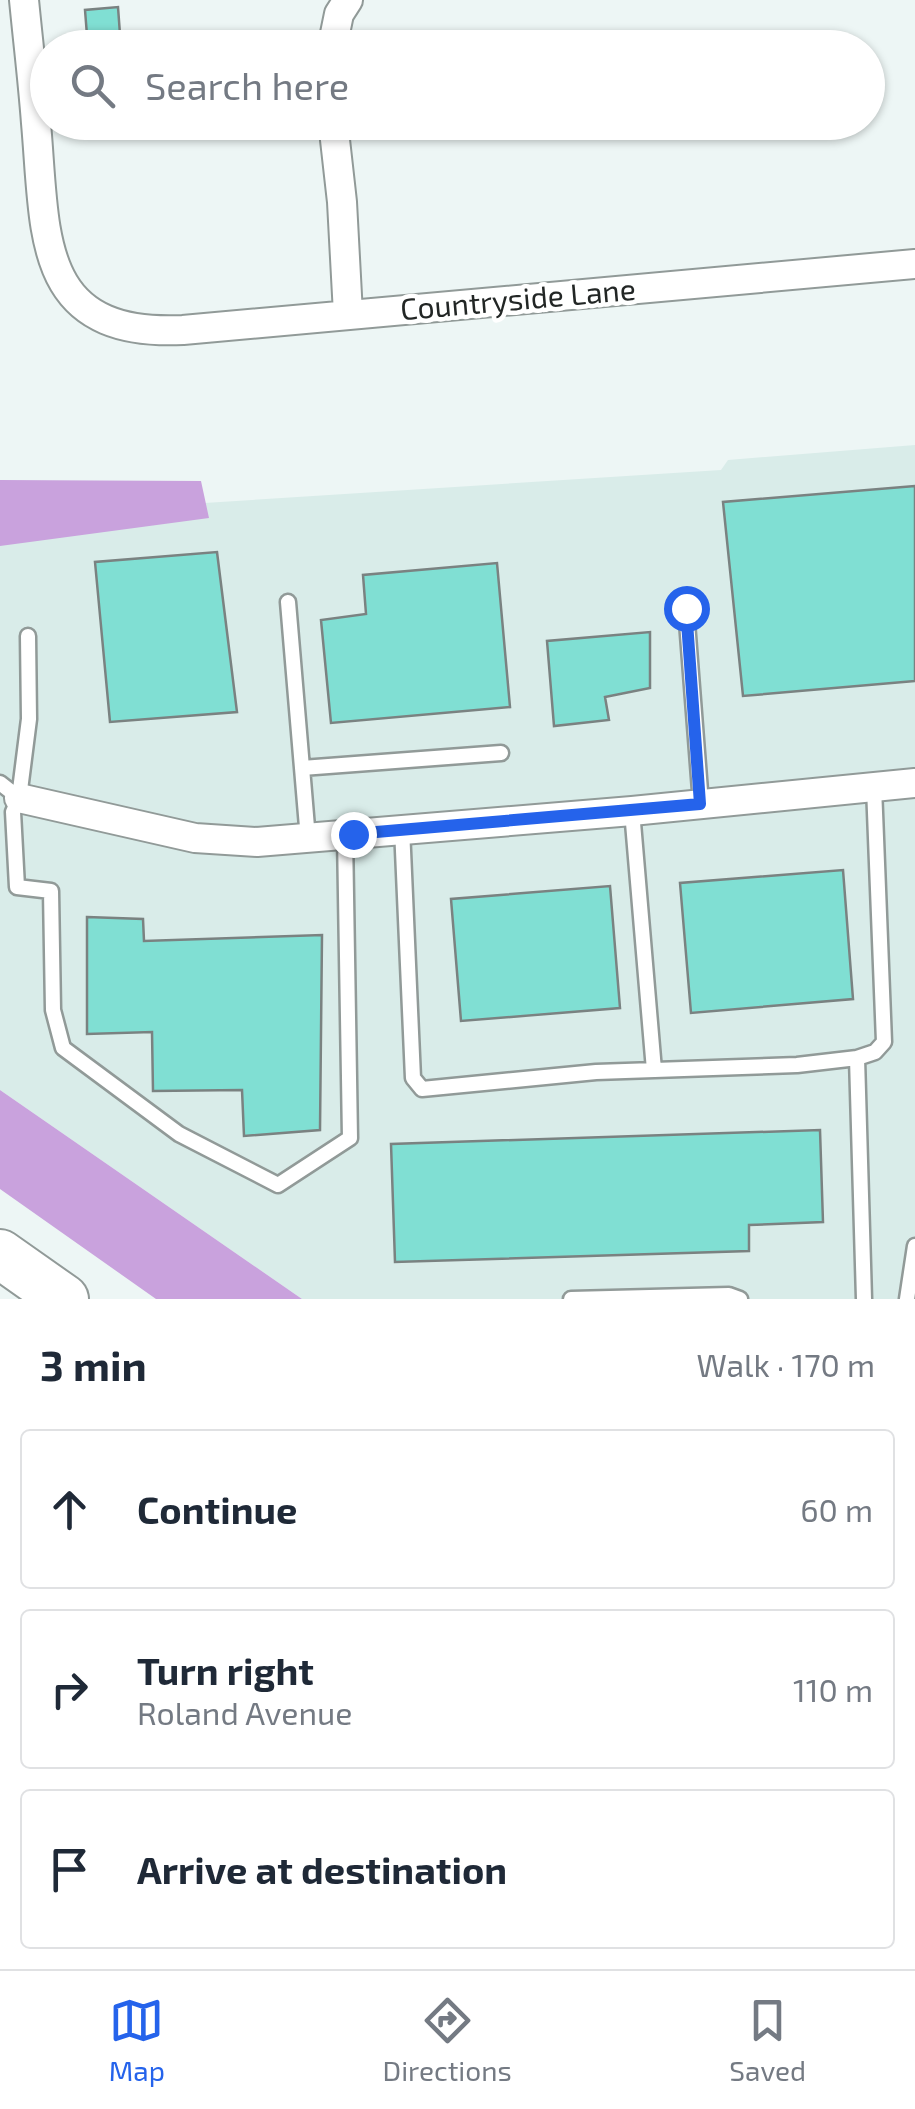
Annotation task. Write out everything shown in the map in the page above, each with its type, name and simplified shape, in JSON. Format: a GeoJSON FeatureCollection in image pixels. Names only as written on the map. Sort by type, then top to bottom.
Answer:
{"type":"FeatureCollection","features":[{"type":"Feature","properties":{"kind":"highway"},"geometry":{"type":"LineString","coordinates":[[0,1254],[64,1299]]}},
{"type":"Feature","properties":{"kind":"street","name":"Countryside Lane"},"geometry":{"type":"LineString","coordinates":[[24,0],[30,69]]}},
{"type":"Feature","properties":{"kind":"street"},"geometry":{"type":"LineString","coordinates":[[336,30],[339,14],[348,0]]}},
{"type":"Feature","properties":{"kind":"street","name":"Countryside Lane"},"geometry":{"type":"LineString","coordinates":[[36,140],[53,262],[62,284],[92,314],[120,326],[155,331],[915,264]]}},
{"type":"Feature","properties":{"kind":"street"},"geometry":{"type":"LineString","coordinates":[[335,140],[348,314]]}},
{"type":"Feature","properties":{"kind":"street"},"geometry":{"type":"LineString","coordinates":[[9,791],[194,838],[256,842],[915,783]]}},
{"type":"Feature","properties":{"kind":"lane"},"geometry":{"type":"LineString","coordinates":[[288,602],[308,838]]}},
{"type":"Feature","properties":{"kind":"lane"},"geometry":{"type":"LineString","coordinates":[[686,608],[700,804]]}},
{"type":"Feature","properties":{"kind":"lane"},"geometry":{"type":"LineString","coordinates":[[28,636],[29,719],[9,791],[17,887],[51,890],[53,1010],[63,1048],[179,1134],[278,1185],[350,1138],[345,836]]}},
{"type":"Feature","properties":{"kind":"lane"},"geometry":{"type":"LineString","coordinates":[[302,768],[501,754]]}},
{"type":"Feature","properties":{"kind":"lane"},"geometry":{"type":"LineString","coordinates":[[402,828],[413,1078],[422,1089],[596,1072],[797,1064],[857,1058],[875,1052],[884,1042],[874,787]]}},
{"type":"Feature","properties":{"kind":"lane"},"geometry":{"type":"LineString","coordinates":[[632,811],[654,1070]]}},
{"type":"Feature","properties":{"kind":"lane"},"geometry":{"type":"LineString","coordinates":[[857,1058],[864,1299]]}},
{"type":"Feature","properties":{"kind":"lane"},"geometry":{"type":"LineString","coordinates":[[909,1299],[915,1246]]}},
{"type":"Feature","properties":{"kind":"lane"},"geometry":{"type":"LineString","coordinates":[[571,1299],[729,1295],[740,1299]]}},
{"type":"Feature","properties":{"kind":"shaded area"},"geometry":{"type":"Polygon","coordinates":[[[915,445],[915,1299],[302,1299],[0,1090],[0,516],[721,470],[728,460],[915,445]]]}},
{"type":"Feature","properties":{"kind":"shaded area"},"geometry":{"type":"Polygon","coordinates":[[[0,480],[201,481],[209,518],[0,546],[0,480]]]}},
{"type":"Feature","properties":{"kind":"shaded area"},"geometry":{"type":"Polygon","coordinates":[[[0,1090],[302,1299],[156,1299],[0,1189],[0,1090]]]}},
{"type":"Feature","properties":{"kind":"building"},"geometry":{"type":"Polygon","coordinates":[[[118,7],[120,30],[87,30],[85,10],[118,7]]]}},
{"type":"Feature","properties":{"kind":"building"},"geometry":{"type":"Polygon","coordinates":[[[915,486],[915,681],[743,696],[723,502],[915,486]]]}},
{"type":"Feature","properties":{"kind":"building"},"geometry":{"type":"Polygon","coordinates":[[[217,552],[237,712],[110,722],[95,562],[217,552]]]}},
{"type":"Feature","properties":{"kind":"building"},"geometry":{"type":"Polygon","coordinates":[[[497,563],[510,707],[331,723],[321,620],[366,614],[363,575],[497,563]]]}},
{"type":"Feature","properties":{"kind":"building"},"geometry":{"type":"Polygon","coordinates":[[[650,632],[650,688],[605,697],[609,720],[554,726],[547,641],[650,632]]]}},
{"type":"Feature","properties":{"kind":"building"},"geometry":{"type":"Polygon","coordinates":[[[843,870],[853,999],[691,1013],[680,883],[843,870]]]}},
{"type":"Feature","properties":{"kind":"building"},"geometry":{"type":"Polygon","coordinates":[[[610,886],[620,1008],[461,1021],[451,899],[610,886]]]}},
{"type":"Feature","properties":{"kind":"building"},"geometry":{"type":"Polygon","coordinates":[[[87,917],[143,919],[144,941],[322,935],[320,1130],[244,1136],[242,1090],[153,1091],[152,1032],[87,1034],[87,917]]]}},
{"type":"Feature","properties":{"kind":"building"},"geometry":{"type":"Polygon","coordinates":[[[820,1130],[823,1222],[749,1225],[749,1251],[395,1262],[391,1144],[820,1130]]]}},
{"type":"Feature","properties":{"kind":"route"},"geometry":{"type":"LineString","coordinates":[[353,834],[700,804],[686,608]]}}]}
